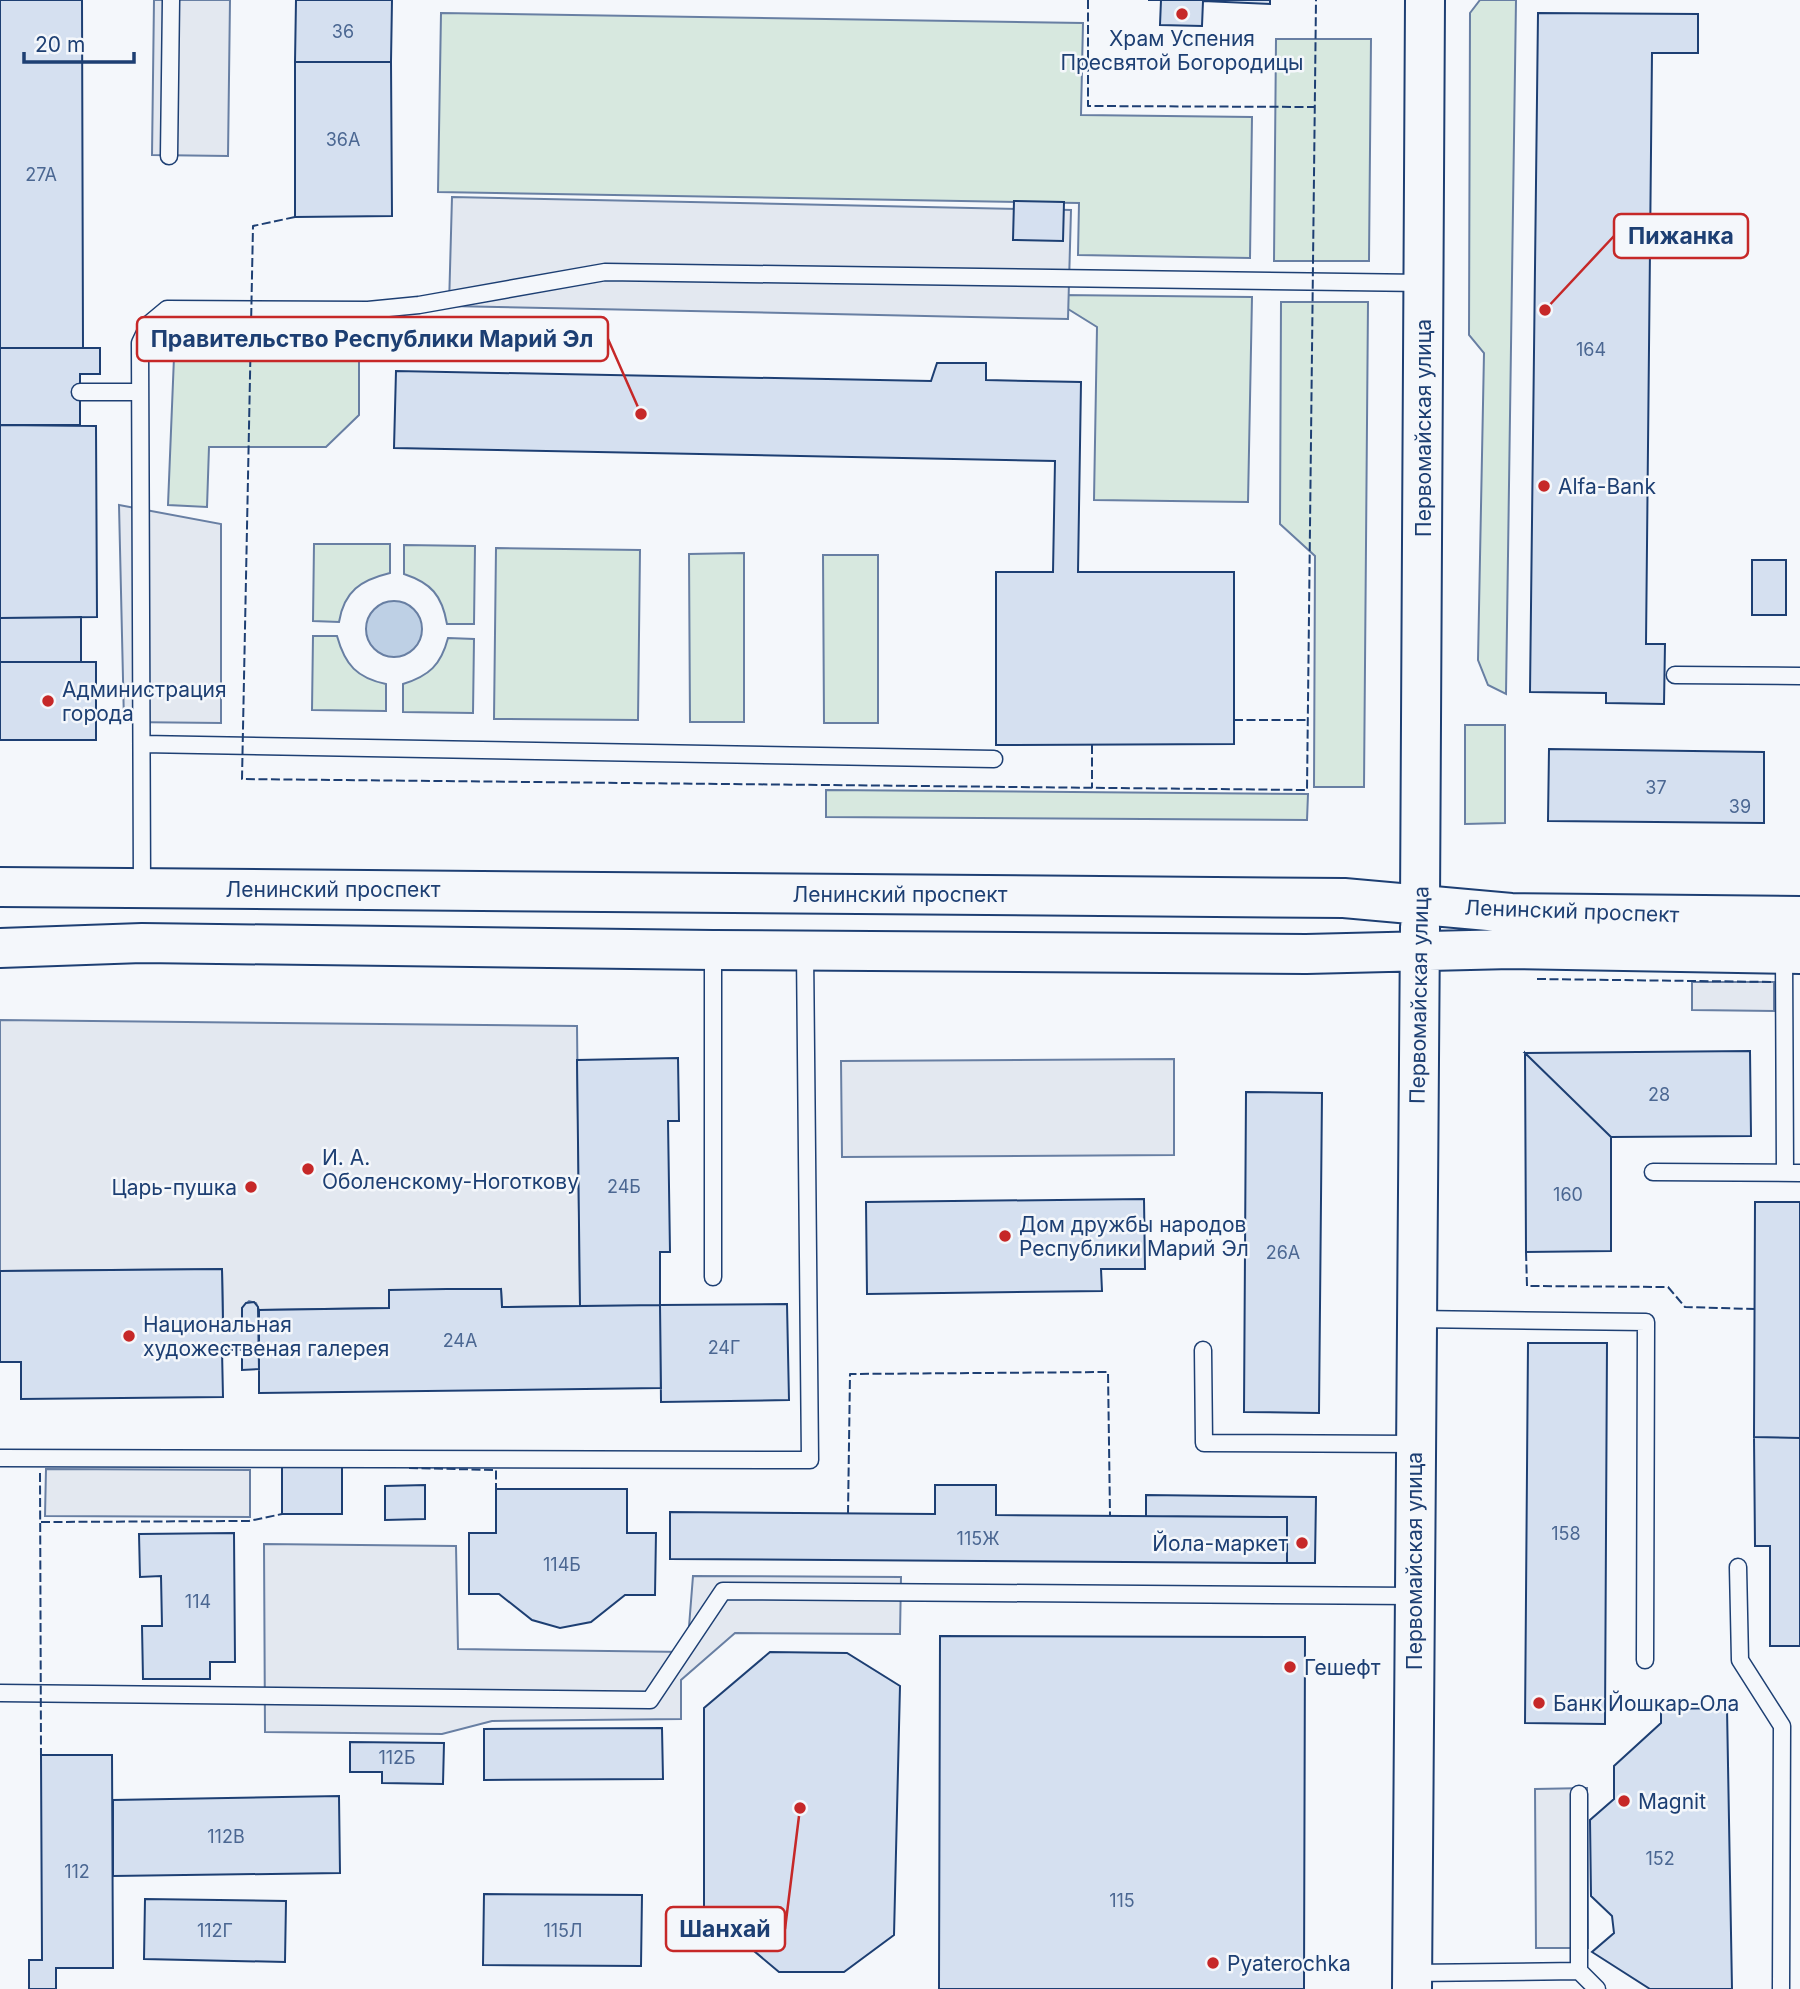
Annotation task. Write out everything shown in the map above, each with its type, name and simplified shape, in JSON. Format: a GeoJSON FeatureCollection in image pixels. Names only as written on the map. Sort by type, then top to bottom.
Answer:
{"type":"FeatureCollection","features":[{"type":"Feature","properties":{"kind":"main road","name":"Первомайская улица"},"geometry":{"type":"LineString","coordinates":[[1412,1981],[1425,0]]}},
{"type":"Feature","properties":{"kind":"main road","name":"Ленинский проспект"},"geometry":{"type":"LineString","coordinates":[[0,887],[1344,898],[1511,913],[1800,916]]}},
{"type":"Feature","properties":{"kind":"main road","name":"Ленинский проспект"},"geometry":{"type":"LineString","coordinates":[[0,948],[142,943],[805,951],[1420,952],[1511,948],[1792,954]]}},
{"type":"Feature","properties":{"kind":"lane"},"geometry":{"type":"LineString","coordinates":[[169,156],[171,0]]}},
{"type":"Feature","properties":{"kind":"lane"},"geometry":{"type":"LineString","coordinates":[[142,887],[140,343],[149,324],[167,309],[368,310],[419,305],[605,272],[1423,283]]}},
{"type":"Feature","properties":{"kind":"lane"},"geometry":{"type":"LineString","coordinates":[[80,392],[140,392]]}},
{"type":"Feature","properties":{"kind":"lane"},"geometry":{"type":"LineString","coordinates":[[1675,675],[1800,676]]}},
{"type":"Feature","properties":{"kind":"lane"},"geometry":{"type":"LineString","coordinates":[[142,744],[994,759]]}},
{"type":"Feature","properties":{"kind":"lane"},"geometry":{"type":"LineString","coordinates":[[713,950],[713,1277]]}},
{"type":"Feature","properties":{"kind":"lane"},"geometry":{"type":"LineString","coordinates":[[0,1458],[810,1460],[805,951]]}},
{"type":"Feature","properties":{"kind":"lane"},"geometry":{"type":"LineString","coordinates":[[1653,1172],[1792,1173],[1792,954]]}},
{"type":"Feature","properties":{"kind":"lane"},"geometry":{"type":"LineString","coordinates":[[1416,1319],[1646,1322],[1645,1660]]}},
{"type":"Feature","properties":{"kind":"lane"},"geometry":{"type":"LineString","coordinates":[[1203,1350],[1204,1443],[1415,1444]]}},
{"type":"Feature","properties":{"kind":"lane"},"geometry":{"type":"LineString","coordinates":[[1738,1567],[1740,1660],[1782,1726],[1781,1989]]}},
{"type":"Feature","properties":{"kind":"lane"},"geometry":{"type":"LineString","coordinates":[[0,1693],[650,1700],[723,1591],[1414,1596]]}},
{"type":"Feature","properties":{"kind":"lane"},"geometry":{"type":"LineString","coordinates":[[1579,1794],[1579,1971],[1597,1989]]}},
{"type":"Feature","properties":{"kind":"lane"},"geometry":{"type":"LineString","coordinates":[[1412,1981],[1579,1971]]}},
{"type":"Feature","properties":{"kind":"shaded area"},"geometry":{"type":"Polygon","coordinates":[[[154,0],[230,0],[228,156],[152,155],[154,0]]]}},
{"type":"Feature","properties":{"kind":"shaded area"},"geometry":{"type":"Polygon","coordinates":[[[1480,0],[1516,0],[1506,694],[1488,685],[1478,660],[1484,353],[1469,335],[1470,13],[1480,0]]]}},
{"type":"Feature","properties":{"kind":"shaded area"},"geometry":{"type":"Polygon","coordinates":[[[441,13],[1083,23],[1081,115],[1252,117],[1250,258],[1078,255],[1079,203],[438,192],[441,13]]]}},
{"type":"Feature","properties":{"kind":"shaded area"},"geometry":{"type":"Polygon","coordinates":[[[1276,39],[1371,39],[1369,261],[1274,261],[1276,39]]]}},
{"type":"Feature","properties":{"kind":"shaded area"},"geometry":{"type":"Polygon","coordinates":[[[452,197],[1071,210],[1068,319],[449,306],[452,197]]]}},
{"type":"Feature","properties":{"kind":"shaded area"},"geometry":{"type":"Polygon","coordinates":[[[1060,295],[1252,297],[1248,502],[1094,500],[1097,327],[1060,304],[1060,295]]]}},
{"type":"Feature","properties":{"kind":"shaded area"},"geometry":{"type":"Polygon","coordinates":[[[1281,302],[1368,302],[1364,787],[1314,787],[1315,556],[1280,524],[1281,302]]]}},
{"type":"Feature","properties":{"kind":"shaded area"},"geometry":{"type":"Polygon","coordinates":[[[359,333],[359,415],[326,447],[209,447],[207,507],[168,505],[174,357],[191,334],[359,333]]]}},
{"type":"Feature","properties":{"kind":"shaded area"},"geometry":{"type":"Polygon","coordinates":[[[119,505],[221,524],[221,723],[124,722],[119,505]]]}},
{"type":"Feature","properties":{"kind":"shaded area"},"geometry":{"type":"Polygon","coordinates":[[[314,544],[390,544],[390,573],[362,583],[345,602],[339,622],[313,621],[314,544]]]}},
{"type":"Feature","properties":{"kind":"shaded area"},"geometry":{"type":"Polygon","coordinates":[[[404,545],[475,546],[474,624],[447,624],[442,605],[434,592],[404,574],[404,545]]]}},
{"type":"Feature","properties":{"kind":"shaded area"},"geometry":{"type":"Polygon","coordinates":[[[496,548],[640,550],[638,720],[494,719],[496,548]]]}},
{"type":"Feature","properties":{"kind":"shaded area"},"geometry":{"type":"Polygon","coordinates":[[[744,553],[744,722],[690,722],[689,554],[744,553]]]}},
{"type":"Feature","properties":{"kind":"shaded area"},"geometry":{"type":"Polygon","coordinates":[[[823,555],[878,555],[878,723],[824,723],[823,555]]]}},
{"type":"Feature","properties":{"kind":"shaded area"},"geometry":{"type":"Polygon","coordinates":[[[313,636],[337,636],[344,655],[354,669],[367,678],[386,684],[386,711],[312,710],[313,636]]]}},
{"type":"Feature","properties":{"kind":"shaded area"},"geometry":{"type":"Polygon","coordinates":[[[448,638],[474,639],[473,713],[403,712],[403,684],[433,668],[442,655],[448,638]]]}},
{"type":"Feature","properties":{"kind":"shaded area"},"geometry":{"type":"Polygon","coordinates":[[[1465,725],[1505,725],[1505,823],[1465,824],[1465,725]]]}},
{"type":"Feature","properties":{"kind":"shaded area"},"geometry":{"type":"Polygon","coordinates":[[[826,790],[1308,794],[1307,820],[826,817],[826,790]]]}},
{"type":"Feature","properties":{"kind":"shaded area"},"geometry":{"type":"Polygon","coordinates":[[[1692,982],[1774,982],[1774,1011],[1692,1010],[1692,982]]]}},
{"type":"Feature","properties":{"kind":"shaded area"},"geometry":{"type":"Polygon","coordinates":[[[0,1020],[577,1026],[580,1306],[502,1307],[501,1289],[389,1308],[259,1310],[256,1303],[249,1301],[242,1308],[242,1323],[223,1323],[222,1269],[0,1271],[0,1020]]]}},
{"type":"Feature","properties":{"kind":"shaded area"},"geometry":{"type":"Polygon","coordinates":[[[1174,1059],[1174,1155],[842,1157],[841,1061],[1174,1059]]]}},
{"type":"Feature","properties":{"kind":"shaded area"},"geometry":{"type":"Polygon","coordinates":[[[46,1469],[250,1470],[250,1517],[45,1516],[46,1469]]]}},
{"type":"Feature","properties":{"kind":"shaded area"},"geometry":{"type":"Polygon","coordinates":[[[264,1544],[456,1546],[458,1649],[687,1652],[693,1576],[901,1577],[900,1634],[735,1633],[681,1680],[681,1719],[492,1721],[442,1734],[265,1732],[264,1544]]]}},
{"type":"Feature","properties":{"kind":"shaded area"},"geometry":{"type":"Polygon","coordinates":[[[1587,1788],[1588,1948],[1536,1948],[1535,1789],[1587,1788]]]}},
{"type":"Feature","properties":{"kind":"water"},"geometry":{"type":"Polygon","coordinates":[[[394,601],[405,603],[414,609],[420,618],[420,640],[414,649],[405,655],[394,657],[383,655],[374,649],[368,640],[366,629],[368,618],[374,609],[383,603],[394,601]]]}},
{"type":"Feature","properties":{"kind":"building"},"geometry":{"type":"Polygon","coordinates":[[[0,0],[82,0],[83,348],[0,348],[0,0]]]}},
{"type":"Feature","properties":{"kind":"building"},"geometry":{"type":"Polygon","coordinates":[[[296,0],[392,0],[391,62],[295,62],[296,0]]]}},
{"type":"Feature","properties":{"kind":"building","name":"Храм Успения Пресвятой Богородицы"},"geometry":{"type":"Polygon","coordinates":[[[1161,0],[1270,0],[1270,4],[1203,1],[1202,26],[1160,25],[1161,0]]]}},
{"type":"Feature","properties":{"kind":"building"},"geometry":{"type":"Polygon","coordinates":[[[1538,13],[1698,14],[1698,53],[1652,53],[1646,644],[1665,644],[1664,704],[1606,703],[1606,693],[1530,692],[1538,13]]]}},
{"type":"Feature","properties":{"kind":"building"},"geometry":{"type":"Polygon","coordinates":[[[295,62],[391,62],[392,216],[295,217],[295,62]]]}},
{"type":"Feature","properties":{"kind":"building"},"geometry":{"type":"Polygon","coordinates":[[[1014,201],[1064,202],[1063,241],[1013,240],[1014,201]]]}},
{"type":"Feature","properties":{"kind":"building"},"geometry":{"type":"Polygon","coordinates":[[[0,348],[100,348],[100,374],[80,374],[80,425],[0,425],[0,348]]]}},
{"type":"Feature","properties":{"kind":"building"},"geometry":{"type":"Polygon","coordinates":[[[937,363],[986,363],[986,380],[1081,382],[1078,572],[1234,572],[1234,744],[996,745],[996,572],[1053,572],[1055,461],[394,448],[396,371],[931,381],[937,363]]]}},
{"type":"Feature","properties":{"kind":"building"},"geometry":{"type":"Polygon","coordinates":[[[0,425],[96,426],[97,617],[0,618],[0,425]]]}},
{"type":"Feature","properties":{"kind":"building"},"geometry":{"type":"Polygon","coordinates":[[[1752,560],[1786,560],[1786,615],[1752,615],[1752,560]]]}},
{"type":"Feature","properties":{"kind":"building"},"geometry":{"type":"Polygon","coordinates":[[[81,617],[81,662],[0,662],[0,618],[81,617]]]}},
{"type":"Feature","properties":{"kind":"building","name":"Администрация города"},"geometry":{"type":"Polygon","coordinates":[[[0,662],[96,662],[96,740],[0,740],[0,662]]]}},
{"type":"Feature","properties":{"kind":"building"},"geometry":{"type":"Polygon","coordinates":[[[1549,749],[1764,752],[1764,823],[1548,821],[1549,749]]]}},
{"type":"Feature","properties":{"kind":"building"},"geometry":{"type":"Polygon","coordinates":[[[1750,1051],[1751,1136],[1611,1137],[1525,1053],[1750,1051]]]}},
{"type":"Feature","properties":{"kind":"building"},"geometry":{"type":"Polygon","coordinates":[[[1525,1053],[1611,1137],[1611,1251],[1526,1252],[1525,1053]]]}},
{"type":"Feature","properties":{"kind":"building"},"geometry":{"type":"Polygon","coordinates":[[[678,1058],[679,1121],[668,1121],[670,1252],[660,1252],[660,1305],[580,1306],[577,1060],[678,1058]]]}},
{"type":"Feature","properties":{"kind":"building"},"geometry":{"type":"Polygon","coordinates":[[[1246,1092],[1322,1093],[1319,1413],[1244,1412],[1246,1092]]]}},
{"type":"Feature","properties":{"kind":"building","name":"Дом дружбы народов Республики Марий Эл"},"geometry":{"type":"Polygon","coordinates":[[[1144,1199],[1145,1269],[1101,1269],[1102,1291],[867,1294],[866,1202],[1144,1199]]]}},
{"type":"Feature","properties":{"kind":"building"},"geometry":{"type":"Polygon","coordinates":[[[1755,1202],[1800,1202],[1800,1438],[1754,1437],[1755,1202]]]}},
{"type":"Feature","properties":{"kind":"building","name":"Национальная художественая галерея"},"geometry":{"type":"Polygon","coordinates":[[[222,1269],[223,1323],[242,1323],[242,1308],[246,1303],[254,1302],[258,1307],[259,1369],[242,1370],[242,1350],[222,1350],[223,1397],[21,1399],[21,1362],[0,1362],[0,1271],[222,1269]]]}},
{"type":"Feature","properties":{"kind":"building"},"geometry":{"type":"Polygon","coordinates":[[[501,1289],[502,1307],[660,1305],[661,1388],[259,1393],[259,1310],[389,1308],[389,1290],[501,1289]]]}},
{"type":"Feature","properties":{"kind":"building"},"geometry":{"type":"Polygon","coordinates":[[[787,1304],[789,1400],[661,1402],[660,1305],[787,1304]]]}},
{"type":"Feature","properties":{"kind":"building"},"geometry":{"type":"Polygon","coordinates":[[[1528,1343],[1607,1343],[1605,1724],[1525,1723],[1528,1343]]]}},
{"type":"Feature","properties":{"kind":"building"},"geometry":{"type":"Polygon","coordinates":[[[1754,1437],[1800,1438],[1800,1646],[1770,1646],[1770,1546],[1755,1546],[1754,1437]]]}},
{"type":"Feature","properties":{"kind":"building"},"geometry":{"type":"Polygon","coordinates":[[[282,1466],[342,1466],[342,1514],[282,1514],[282,1466]]]}},
{"type":"Feature","properties":{"kind":"building"},"geometry":{"type":"Polygon","coordinates":[[[425,1485],[425,1519],[385,1520],[385,1486],[425,1485]]]}},
{"type":"Feature","properties":{"kind":"building"},"geometry":{"type":"Polygon","coordinates":[[[935,1485],[996,1485],[996,1515],[1287,1517],[1287,1563],[670,1559],[670,1512],[935,1514],[935,1485]]]}},
{"type":"Feature","properties":{"kind":"building"},"geometry":{"type":"Polygon","coordinates":[[[496,1489],[627,1489],[627,1533],[656,1533],[655,1595],[625,1595],[591,1622],[560,1628],[532,1620],[499,1594],[469,1594],[469,1533],[496,1533],[496,1489]]]}},
{"type":"Feature","properties":{"kind":"building"},"geometry":{"type":"Polygon","coordinates":[[[1146,1495],[1316,1497],[1315,1563],[1287,1563],[1287,1517],[1146,1516],[1146,1495]]]}},
{"type":"Feature","properties":{"kind":"building"},"geometry":{"type":"Polygon","coordinates":[[[234,1533],[235,1662],[210,1662],[210,1679],[143,1679],[142,1626],[162,1626],[161,1576],[140,1577],[139,1534],[234,1533]]]}},
{"type":"Feature","properties":{"kind":"building"},"geometry":{"type":"Polygon","coordinates":[[[940,1636],[1305,1637],[1304,1989],[939,1989],[940,1636]]]}},
{"type":"Feature","properties":{"kind":"building"},"geometry":{"type":"Polygon","coordinates":[[[770,1652],[847,1653],[900,1686],[894,1935],[844,1972],[779,1972],[704,1909],[704,1708],[770,1652]]]}},
{"type":"Feature","properties":{"kind":"building"},"geometry":{"type":"Polygon","coordinates":[[[1727,1708],[1732,1989],[1650,1989],[1592,1952],[1614,1933],[1612,1916],[1591,1896],[1590,1820],[1614,1799],[1614,1766],[1661,1723],[1661,1709],[1727,1708]]]}},
{"type":"Feature","properties":{"kind":"building"},"geometry":{"type":"Polygon","coordinates":[[[662,1728],[663,1779],[484,1780],[484,1729],[662,1728]]]}},
{"type":"Feature","properties":{"kind":"building"},"geometry":{"type":"Polygon","coordinates":[[[350,1742],[444,1743],[443,1784],[382,1783],[382,1772],[350,1772],[350,1742]]]}},
{"type":"Feature","properties":{"kind":"building"},"geometry":{"type":"Polygon","coordinates":[[[41,1755],[112,1755],[113,1968],[56,1968],[56,1989],[29,1989],[29,1960],[42,1960],[41,1755]]]}},
{"type":"Feature","properties":{"kind":"building"},"geometry":{"type":"Polygon","coordinates":[[[339,1796],[340,1873],[113,1876],[113,1800],[339,1796]]]}},
{"type":"Feature","properties":{"kind":"building"},"geometry":{"type":"Polygon","coordinates":[[[484,1894],[642,1895],[641,1966],[483,1965],[484,1894]]]}},
{"type":"Feature","properties":{"kind":"building"},"geometry":{"type":"Polygon","coordinates":[[[145,1899],[286,1901],[285,1962],[144,1959],[145,1899]]]}},
{"type":"Feature","properties":{"kind":"fence"},"geometry":{"type":"LineString","coordinates":[[1088,0],[1088,106],[1315,107]]}},
{"type":"Feature","properties":{"kind":"fence"},"geometry":{"type":"LineString","coordinates":[[295,217],[253,226],[242,779],[1307,790],[1316,0]]}},
{"type":"Feature","properties":{"kind":"fence"},"geometry":{"type":"LineString","coordinates":[[1234,720],[1308,720]]}},
{"type":"Feature","properties":{"kind":"fence"},"geometry":{"type":"LineString","coordinates":[[1092,745],[1092,788]]}},
{"type":"Feature","properties":{"kind":"fence"},"geometry":{"type":"LineString","coordinates":[[1537,979],[1774,982]]}},
{"type":"Feature","properties":{"kind":"fence"},"geometry":{"type":"LineString","coordinates":[[1526,1252],[1527,1286],[1668,1287],[1685,1307],[1755,1309]]}},
{"type":"Feature","properties":{"kind":"fence"},"geometry":{"type":"LineString","coordinates":[[848,1514],[850,1374],[1108,1372],[1110,1515]]}},
{"type":"Feature","properties":{"kind":"fence"},"geometry":{"type":"LineString","coordinates":[[409,1468],[496,1470],[496,1489]]}},
{"type":"Feature","properties":{"kind":"fence"},"geometry":{"type":"LineString","coordinates":[[40,1473],[41,1755]]}},
{"type":"Feature","properties":{"kind":"fence"},"geometry":{"type":"LineString","coordinates":[[41,1522],[249,1521],[282,1514]]}},
{"type":"Feature","properties":{"kind":"place","name":"Храм Успения Пресвятой Богородицы"},"geometry":{"type":"Point","coordinates":[1182,14]}},
{"type":"Feature","properties":{"kind":"place","name":"Пижанка"},"geometry":{"type":"Point","coordinates":[1545,310]}},
{"type":"Feature","properties":{"kind":"place","name":"Правительство Республики Марий Эл"},"geometry":{"type":"Point","coordinates":[641,414]}},
{"type":"Feature","properties":{"kind":"place","name":"Alfa-Bank"},"geometry":{"type":"Point","coordinates":[1544,486]}},
{"type":"Feature","properties":{"kind":"place","name":"Администрация города"},"geometry":{"type":"Point","coordinates":[48,701]}},
{"type":"Feature","properties":{"kind":"place","name":"И. А. Оболенскому-Ноготкову"},"geometry":{"type":"Point","coordinates":[308,1169]}},
{"type":"Feature","properties":{"kind":"place","name":"Царь-пушка"},"geometry":{"type":"Point","coordinates":[251,1187]}},
{"type":"Feature","properties":{"kind":"place","name":"Дом дружбы народов Республики Марий Эл"},"geometry":{"type":"Point","coordinates":[1005,1236]}},
{"type":"Feature","properties":{"kind":"place","name":"Национальная художественая галерея"},"geometry":{"type":"Point","coordinates":[129,1336]}},
{"type":"Feature","properties":{"kind":"place","name":"Йола-маркет"},"geometry":{"type":"Point","coordinates":[1302,1543]}},
{"type":"Feature","properties":{"kind":"place","name":"Гешефт"},"geometry":{"type":"Point","coordinates":[1290,1667]}},
{"type":"Feature","properties":{"kind":"place","name":"Банк Йошкар-Ола"},"geometry":{"type":"Point","coordinates":[1539,1703]}},
{"type":"Feature","properties":{"kind":"place","name":"Magnit"},"geometry":{"type":"Point","coordinates":[1624,1801]}},
{"type":"Feature","properties":{"kind":"place","name":"Шанхай"},"geometry":{"type":"Point","coordinates":[800,1808]}},
{"type":"Feature","properties":{"kind":"place","name":"Pyaterochka"},"geometry":{"type":"Point","coordinates":[1213,1963]}}]}
